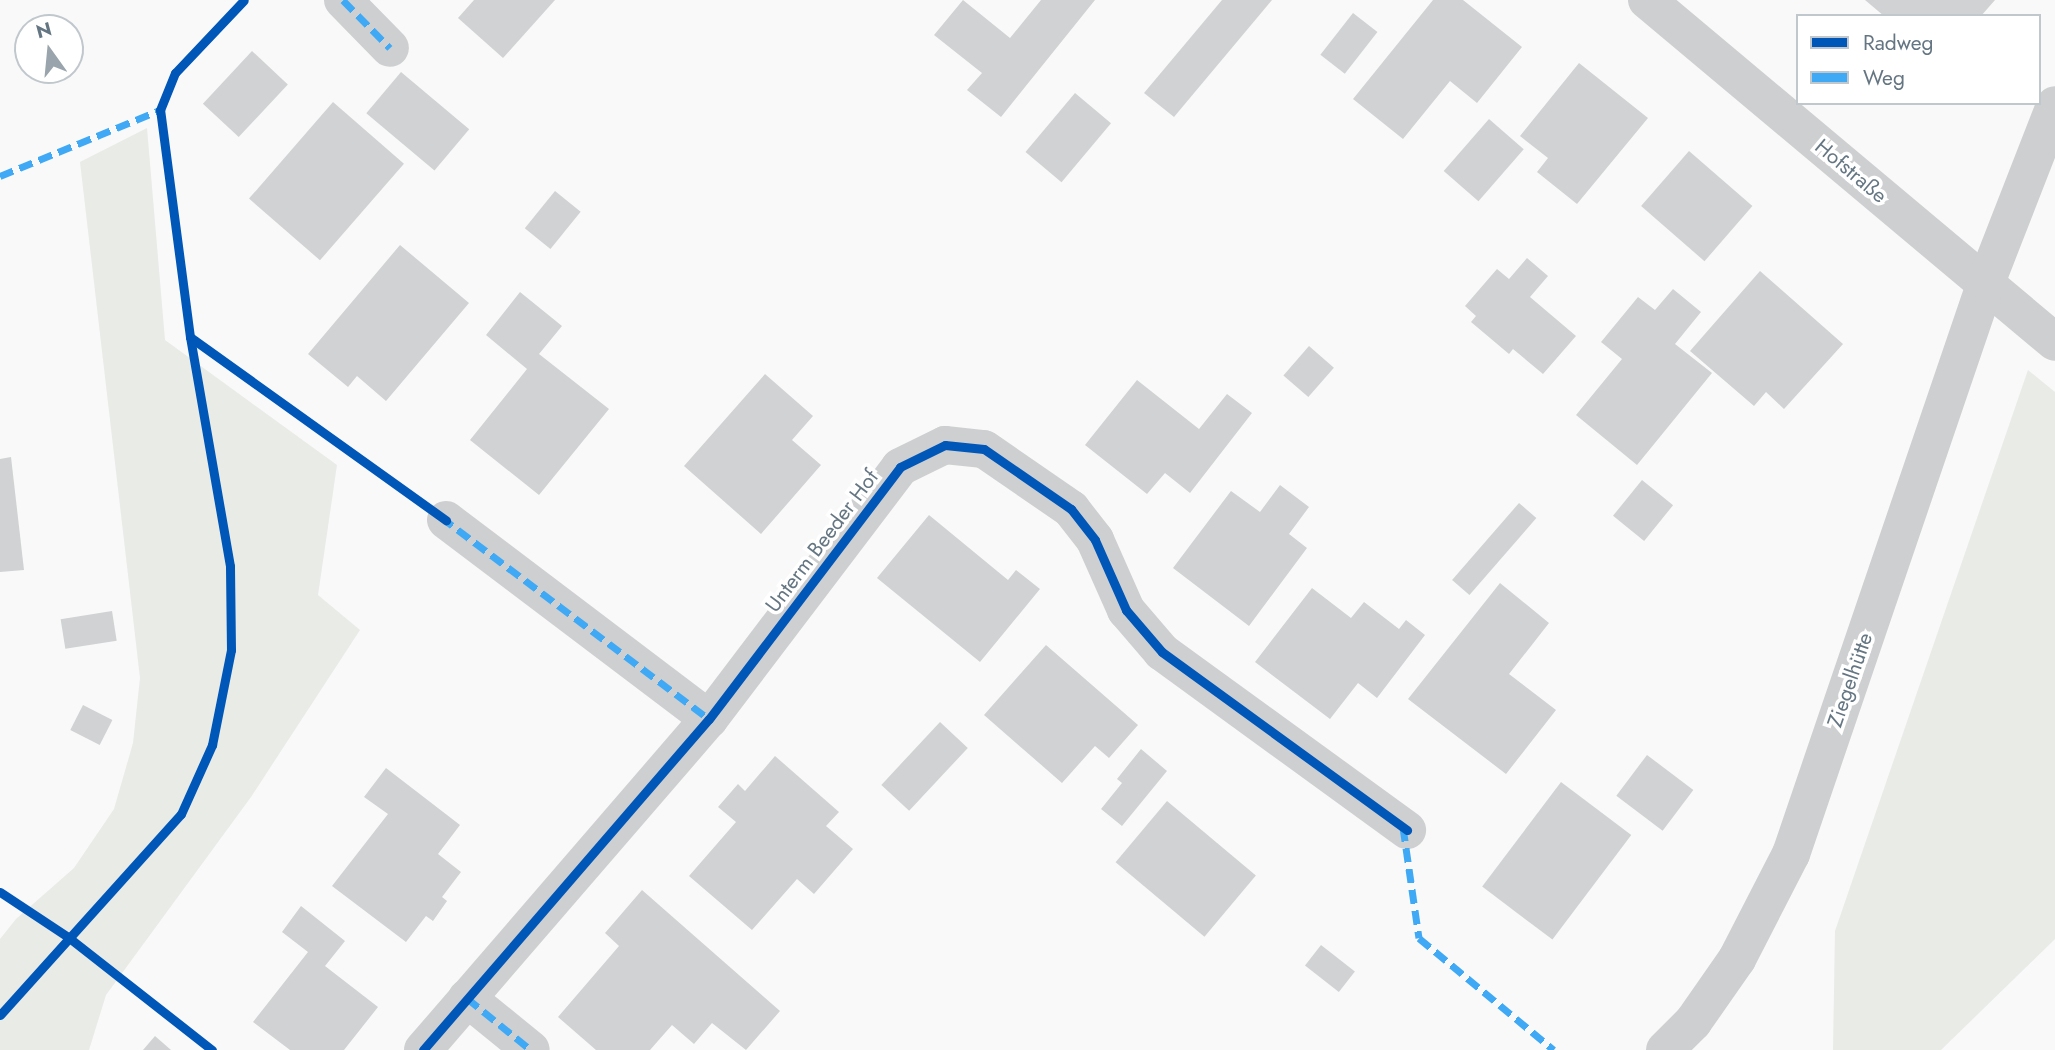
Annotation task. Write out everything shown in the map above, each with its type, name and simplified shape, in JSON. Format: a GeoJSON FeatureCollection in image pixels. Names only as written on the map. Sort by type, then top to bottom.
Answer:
{"type":"FeatureCollection","features":[{"type":"Feature","properties":{"kind":"street"},"geometry":{"type":"LineString","coordinates":[[343,0],[390,48]]}},
{"type":"Feature","properties":{"kind":"street","name":"Hofstraße"},"geometry":{"type":"LineString","coordinates":[[1647,0],[2055,342]]}},
{"type":"Feature","properties":{"kind":"street","name":"Ziegelhütte"},"geometry":{"type":"LineString","coordinates":[[1665,1050],[1693,1023],[1737,959],[1791,854],[1985,285],[2055,105]]}},
{"type":"Feature","properties":{"kind":"street","name":"Unterm Beeder Hof"},"geometry":{"type":"LineString","coordinates":[[423,1050],[709,719],[900,467],[945,446],[984,449],[1071,509],[1095,540],[1126,610],[1162,652],[1407,830]]}},
{"type":"Feature","properties":{"kind":"street"},"geometry":{"type":"LineString","coordinates":[[446,520],[709,719]]}},
{"type":"Feature","properties":{"kind":"street"},"geometry":{"type":"LineString","coordinates":[[467,998],[531,1050]]}},
{"type":"Feature","properties":{"kind":"shaded area"},"geometry":{"type":"Polygon","coordinates":[[[147,128],[165,340],[337,465],[318,595],[360,630],[251,797],[106,995],[89,1050],[0,1050],[0,939],[16,919],[74,868],[114,809],[133,743],[140,678],[80,162],[147,128]]]}},
{"type":"Feature","properties":{"kind":"shaded area"},"geometry":{"type":"Polygon","coordinates":[[[2028,370],[2055,392],[2055,939],[1941,1050],[1833,1050],[1835,931],[2028,370]]]}},
{"type":"Feature","properties":{"kind":"building"},"geometry":{"type":"Polygon","coordinates":[[[474,0],[555,0],[503,58],[458,18],[474,0]]]}},
{"type":"Feature","properties":{"kind":"building"},"geometry":{"type":"Polygon","coordinates":[[[963,0],[1010,38],[1041,0],[1095,0],[1001,117],[967,90],[982,73],[934,35],[963,0]]]}},
{"type":"Feature","properties":{"kind":"building"},"geometry":{"type":"Polygon","coordinates":[[[1222,0],[1272,0],[1174,117],[1144,93],[1222,0]]]}},
{"type":"Feature","properties":{"kind":"building"},"geometry":{"type":"Polygon","coordinates":[[[1433,0],[1463,0],[1522,47],[1477,103],[1450,81],[1403,139],[1353,99],[1433,0]]]}},
{"type":"Feature","properties":{"kind":"building"},"geometry":{"type":"Polygon","coordinates":[[[1865,0],[1995,0],[1983,14],[1882,14],[1865,0]]]}},
{"type":"Feature","properties":{"kind":"building"},"geometry":{"type":"Polygon","coordinates":[[[1353,13],[1377,32],[1345,74],[1320,55],[1353,13]]]}},
{"type":"Feature","properties":{"kind":"building"},"geometry":{"type":"Polygon","coordinates":[[[252,51],[288,84],[239,137],[203,104],[252,51]]]}},
{"type":"Feature","properties":{"kind":"building"},"geometry":{"type":"Polygon","coordinates":[[[1579,63],[1648,118],[1577,204],[1537,172],[1548,158],[1520,136],[1579,63]]]}},
{"type":"Feature","properties":{"kind":"building"},"geometry":{"type":"Polygon","coordinates":[[[401,72],[469,129],[434,171],[366,113],[401,72]]]}},
{"type":"Feature","properties":{"kind":"building"},"geometry":{"type":"Polygon","coordinates":[[[1075,93],[1111,123],[1062,182],[1026,152],[1075,93]]]}},
{"type":"Feature","properties":{"kind":"building"},"geometry":{"type":"Polygon","coordinates":[[[333,102],[404,164],[320,260],[249,199],[333,102]]]}},
{"type":"Feature","properties":{"kind":"building"},"geometry":{"type":"Polygon","coordinates":[[[1489,119],[1524,149],[1478,201],[1444,171],[1489,119]]]}},
{"type":"Feature","properties":{"kind":"building"},"geometry":{"type":"Polygon","coordinates":[[[1689,151],[1752,206],[1705,261],[1641,206],[1689,151]]]}},
{"type":"Feature","properties":{"kind":"building"},"geometry":{"type":"Polygon","coordinates":[[[555,191],[581,212],[550,249],[525,228],[555,191]]]}},
{"type":"Feature","properties":{"kind":"building"},"geometry":{"type":"Polygon","coordinates":[[[400,245],[469,303],[386,401],[357,376],[348,387],[308,354],[400,245]]]}},
{"type":"Feature","properties":{"kind":"building"},"geometry":{"type":"Polygon","coordinates":[[[1527,258],[1548,276],[1530,297],[1576,336],[1543,374],[1513,349],[1509,354],[1471,322],[1476,316],[1465,306],[1497,269],[1509,279],[1527,258]]]}},
{"type":"Feature","properties":{"kind":"building"},"geometry":{"type":"Polygon","coordinates":[[[1760,271],[1843,344],[1784,409],[1766,392],[1754,406],[1690,351],[1760,271]]]}},
{"type":"Feature","properties":{"kind":"building"},"geometry":{"type":"Polygon","coordinates":[[[1673,289],[1701,312],[1675,344],[1712,373],[1637,465],[1576,415],[1622,359],[1601,342],[1638,297],[1655,310],[1673,289]]]}},
{"type":"Feature","properties":{"kind":"building"},"geometry":{"type":"Polygon","coordinates":[[[520,292],[562,326],[539,354],[609,409],[539,495],[470,440],[527,369],[486,335],[520,292]]]}},
{"type":"Feature","properties":{"kind":"building"},"geometry":{"type":"Polygon","coordinates":[[[1309,346],[1334,368],[1308,397],[1283,375],[1309,346]]]}},
{"type":"Feature","properties":{"kind":"building"},"geometry":{"type":"Polygon","coordinates":[[[765,374],[813,416],[792,440],[821,465],[761,534],[684,466],[765,374]]]}},
{"type":"Feature","properties":{"kind":"building"},"geometry":{"type":"Polygon","coordinates":[[[1137,380],[1199,429],[1227,394],[1252,413],[1190,493],[1165,473],[1147,494],[1085,445],[1137,380]]]}},
{"type":"Feature","properties":{"kind":"building"},"geometry":{"type":"Polygon","coordinates":[[[11,457],[24,570],[0,572],[0,459],[11,457]]]}},
{"type":"Feature","properties":{"kind":"building"},"geometry":{"type":"Polygon","coordinates":[[[1642,480],[1673,505],[1644,541],[1613,516],[1642,480]]]}},
{"type":"Feature","properties":{"kind":"building"},"geometry":{"type":"Polygon","coordinates":[[[1280,485],[1309,507],[1289,534],[1307,548],[1249,626],[1173,568],[1231,491],[1260,512],[1280,485]]]}},
{"type":"Feature","properties":{"kind":"building"},"geometry":{"type":"Polygon","coordinates":[[[1519,503],[1536,518],[1469,595],[1452,580],[1519,503]]]}},
{"type":"Feature","properties":{"kind":"building"},"geometry":{"type":"Polygon","coordinates":[[[929,515],[1008,580],[1016,570],[1040,589],[980,662],[877,578],[929,515]]]}},
{"type":"Feature","properties":{"kind":"building"},"geometry":{"type":"Polygon","coordinates":[[[1500,583],[1549,623],[1509,674],[1556,710],[1506,774],[1408,699],[1500,583]]]}},
{"type":"Feature","properties":{"kind":"building"},"geometry":{"type":"Polygon","coordinates":[[[1312,588],[1351,618],[1364,602],[1399,629],[1406,620],[1425,635],[1377,698],[1358,683],[1330,719],[1255,662],[1312,588]]]}},
{"type":"Feature","properties":{"kind":"building"},"geometry":{"type":"Polygon","coordinates":[[[112,611],[117,641],[65,649],[61,619],[112,611]]]}},
{"type":"Feature","properties":{"kind":"building"},"geometry":{"type":"Polygon","coordinates":[[[1046,645],[1138,725],[1109,758],[1095,746],[1062,783],[984,715],[1046,645]]]}},
{"type":"Feature","properties":{"kind":"building"},"geometry":{"type":"Polygon","coordinates":[[[83,705],[112,720],[100,745],[70,730],[83,705]]]}},
{"type":"Feature","properties":{"kind":"building"},"geometry":{"type":"Polygon","coordinates":[[[940,722],[968,748],[909,811],[881,785],[940,722]]]}},
{"type":"Feature","properties":{"kind":"building"},"geometry":{"type":"Polygon","coordinates":[[[1141,749],[1167,771],[1122,826],[1101,809],[1122,783],[1117,779],[1141,749]]]}},
{"type":"Feature","properties":{"kind":"building"},"geometry":{"type":"Polygon","coordinates":[[[1647,755],[1693,790],[1663,831],[1616,796],[1647,755]]]}},
{"type":"Feature","properties":{"kind":"building"},"geometry":{"type":"Polygon","coordinates":[[[775,756],[839,812],[826,826],[853,849],[814,894],[797,879],[752,930],[689,876],[736,822],[718,807],[738,784],[745,791],[775,756]]]}},
{"type":"Feature","properties":{"kind":"building"},"geometry":{"type":"Polygon","coordinates":[[[386,768],[460,825],[438,854],[461,872],[442,897],[447,901],[433,921],[426,916],[406,942],[332,886],[388,814],[364,797],[386,768]]]}},
{"type":"Feature","properties":{"kind":"building"},"geometry":{"type":"Polygon","coordinates":[[[1561,782],[1631,835],[1552,940],[1482,887],[1561,782]]]}},
{"type":"Feature","properties":{"kind":"building"},"geometry":{"type":"Polygon","coordinates":[[[1167,801],[1256,876],[1204,937],[1116,862],[1167,801]]]}},
{"type":"Feature","properties":{"kind":"building"},"geometry":{"type":"Polygon","coordinates":[[[642,890],[780,1011],[746,1050],[712,1023],[694,1044],[672,1025],[650,1050],[596,1050],[558,1017],[619,946],[605,933],[642,890]]]}},
{"type":"Feature","properties":{"kind":"building"},"geometry":{"type":"Polygon","coordinates":[[[301,906],[345,941],[325,966],[378,1007],[344,1050],[290,1050],[253,1022],[308,952],[282,932],[301,906]]]}},
{"type":"Feature","properties":{"kind":"building"},"geometry":{"type":"Polygon","coordinates":[[[1321,945],[1355,971],[1339,992],[1305,965],[1321,945]]]}},
{"type":"Feature","properties":{"kind":"building"},"geometry":{"type":"Polygon","coordinates":[[[155,1036],[171,1050],[143,1050],[155,1036]]]}},
{"type":"Feature","properties":{"kind":"marked path"},"geometry":{"type":"LineString","coordinates":[[343,0],[390,48]]}},
{"type":"Feature","properties":{"kind":"marked path"},"geometry":{"type":"LineString","coordinates":[[0,176],[160,110]]}},
{"type":"Feature","properties":{"kind":"marked path"},"geometry":{"type":"LineString","coordinates":[[441,517],[709,719]]}},
{"type":"Feature","properties":{"kind":"marked path"},"geometry":{"type":"LineString","coordinates":[[1403,827],[1419,938],[1554,1050]]}},
{"type":"Feature","properties":{"kind":"marked path"},"geometry":{"type":"LineString","coordinates":[[467,998],[531,1050]]}},
{"type":"Feature","properties":{"kind":"cycle path"},"geometry":{"type":"LineString","coordinates":[[0,1015],[181,814],[212,745],[231,650],[230,566],[190,337],[160,110],[175,73],[244,0]]}},
{"type":"Feature","properties":{"kind":"cycle path"},"geometry":{"type":"LineString","coordinates":[[190,337],[446,520]]}},
{"type":"Feature","properties":{"kind":"cycle path"},"geometry":{"type":"LineString","coordinates":[[423,1050],[709,719],[900,467],[945,445],[984,449],[1071,509],[1095,540],[1126,610],[1162,652],[1407,830]]}},
{"type":"Feature","properties":{"kind":"cycle path"},"geometry":{"type":"LineString","coordinates":[[0,892],[68,937],[212,1050]]}}]}
